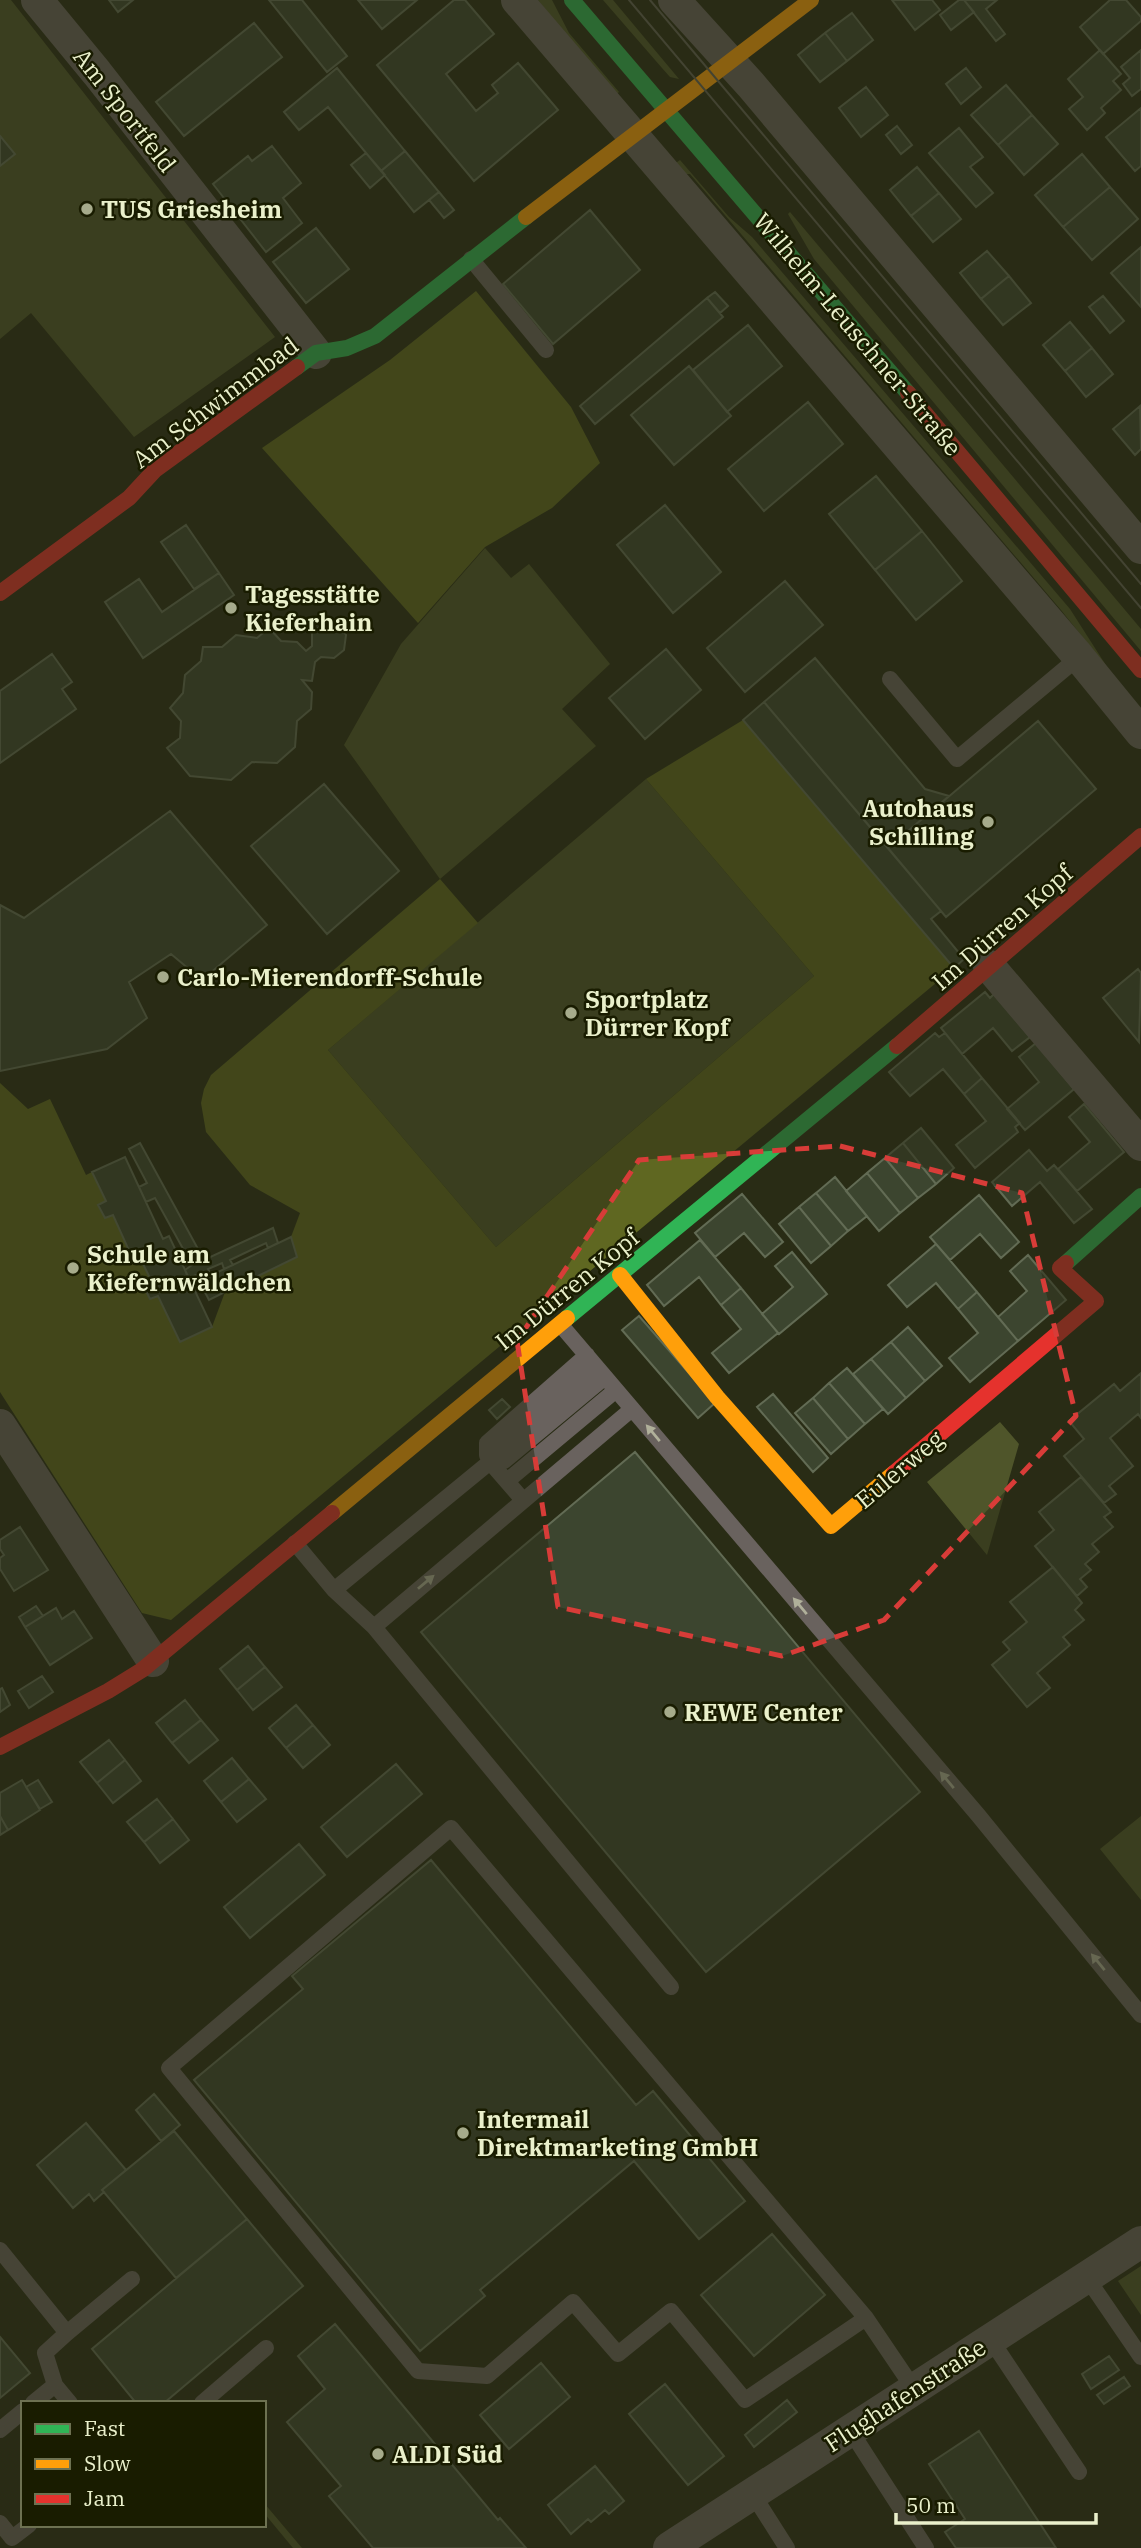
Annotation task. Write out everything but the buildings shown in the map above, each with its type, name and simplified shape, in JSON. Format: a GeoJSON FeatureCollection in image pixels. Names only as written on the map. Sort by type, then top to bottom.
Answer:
{"type":"FeatureCollection","features":[{"type":"Feature","properties":{"kind":"street","name":"Am Sportfeld"},"geometry":{"type":"LineString","coordinates":[[37,0],[106,83],[316,354]]}},
{"type":"Feature","properties":{"kind":"street","name":"Wilhelm-Leuschner-Straße"},"geometry":{"type":"LineString","coordinates":[[517,0],[1141,733]]}},
{"type":"Feature","properties":{"kind":"street","name":"Wilhelm-Leuschner-Straße"},"geometry":{"type":"LineString","coordinates":[[572,0],[780,241],[1141,670]]}},
{"type":"Feature","properties":{"kind":"street"},"geometry":{"type":"LineString","coordinates":[[674,0],[731,62],[1141,548]]}},
{"type":"Feature","properties":{"kind":"street","name":"Am Schwimmbad"},"geometry":{"type":"LineString","coordinates":[[0,593],[129,498],[155,470],[316,354],[347,348],[375,336],[471,259],[811,0]]}},
{"type":"Feature","properties":{"kind":"street","name":"Im Dürren Kopf"},"geometry":{"type":"LineString","coordinates":[[0,1747],[108,1691],[153,1661],[946,1006],[1141,836]]}},
{"type":"Feature","properties":{"kind":"street"},"geometry":{"type":"LineString","coordinates":[[989,966],[1141,1145]]}},
{"type":"Feature","properties":{"kind":"street","name":"Eulerweg"},"geometry":{"type":"LineString","coordinates":[[620,1275],[717,1397],[831,1526],[1096,1301],[1060,1268],[1141,1196]]}},
{"type":"Feature","properties":{"kind":"street"},"geometry":{"type":"LineString","coordinates":[[0,1425],[153,1661]]}},
{"type":"Feature","properties":{"kind":"street","name":"Flughafenstraße"},"geometry":{"type":"LineString","coordinates":[[669,2548],[1141,2242]]}},
{"type":"Feature","properties":{"kind":"lane"},"geometry":{"type":"LineString","coordinates":[[471,259],[546,350]]}},
{"type":"Feature","properties":{"kind":"lane"},"geometry":{"type":"LineString","coordinates":[[890,679],[957,759],[1079,657]]}},
{"type":"Feature","properties":{"kind":"lane"},"geometry":{"type":"LineString","coordinates":[[560,1324],[978,1815],[1141,2015]]}},
{"type":"Feature","properties":{"kind":"lane"},"geometry":{"type":"LineString","coordinates":[[334,1590],[490,1462],[503,1461],[595,1366]]}},
{"type":"Feature","properties":{"kind":"lane"},"geometry":{"type":"LineString","coordinates":[[523,1500],[490,1462],[487,1443],[595,1366]]}},
{"type":"Feature","properties":{"kind":"lane"},"geometry":{"type":"LineString","coordinates":[[507,1481],[616,1390]]}},
{"type":"Feature","properties":{"kind":"lane"},"geometry":{"type":"LineString","coordinates":[[374,1626],[632,1409]]}},
{"type":"Feature","properties":{"kind":"lane"},"geometry":{"type":"LineString","coordinates":[[294,1543],[334,1590],[374,1626],[671,1987]]}},
{"type":"Feature","properties":{"kind":"lane"},"geometry":{"type":"LineString","coordinates":[[866,2318],[745,2400],[671,2311],[618,2354],[573,2302],[487,2376],[418,2371],[169,2067],[452,1828],[866,2318],[914,2389]]}},
{"type":"Feature","properties":{"kind":"lane"},"geometry":{"type":"LineString","coordinates":[[0,2250],[68,2333]]}},
{"type":"Feature","properties":{"kind":"lane"},"geometry":{"type":"LineString","coordinates":[[1087,2277],[1141,2357]]}},
{"type":"Feature","properties":{"kind":"lane"},"geometry":{"type":"LineString","coordinates":[[68,2401],[55,2385],[45,2353],[132,2279]]}},
{"type":"Feature","properties":{"kind":"lane"},"geometry":{"type":"LineString","coordinates":[[991,2340],[1079,2472]]}},
{"type":"Feature","properties":{"kind":"lane"},"geometry":{"type":"LineString","coordinates":[[204,2401],[266,2348]]}},
{"type":"Feature","properties":{"kind":"lane"},"geometry":{"type":"LineString","coordinates":[[35,2401],[55,2385]]}},
{"type":"Feature","properties":{"kind":"lane"},"geometry":{"type":"LineString","coordinates":[[0,2430],[21,2414]]}},
{"type":"Feature","properties":{"kind":"lane"},"geometry":{"type":"LineString","coordinates":[[850,2430],[926,2548]]}},
{"type":"Feature","properties":{"kind":"lane"},"geometry":{"type":"LineString","coordinates":[[752,2493],[787,2548]]}},
{"type":"Feature","properties":{"kind":"lane"},"geometry":{"type":"LineString","coordinates":[[0,2523],[12,2538],[26,2527]]}},
{"type":"Feature","properties":{"kind":"highlighted area"},"geometry":{"type":"Polygon","coordinates":[[[840,1146],[1022,1193],[1076,1416],[884,1620],[782,1656],[558,1607],[517,1341],[639,1160],[840,1146]]]}},
{"type":"Feature","properties":{"kind":"green space","name":"TUS Griesheim"},"geometry":{"type":"Polygon","coordinates":[[[0,0],[11,0],[275,337],[134,437],[31,313],[0,339],[0,0]]]}},
{"type":"Feature","properties":{"kind":"green space"},"geometry":{"type":"Polygon","coordinates":[[[538,0],[552,0],[569,33],[619,92],[614,96],[538,0]]]}},
{"type":"Feature","properties":{"kind":"green space"},"geometry":{"type":"Polygon","coordinates":[[[603,0],[613,0],[679,79],[670,77],[603,0]]]}},
{"type":"Feature","properties":{"kind":"green space"},"geometry":{"type":"Polygon","coordinates":[[[680,160],[729,217],[752,237],[1070,609],[1109,670],[690,174],[680,174],[673,165],[680,160]]]}},
{"type":"Feature","properties":{"kind":"green space"},"geometry":{"type":"Polygon","coordinates":[[[790,212],[1141,629],[1141,651],[814,259],[788,214],[790,212]]]}},
{"type":"Feature","properties":{"kind":"green space"},"geometry":{"type":"Polygon","coordinates":[[[476,291],[571,407],[600,463],[552,508],[485,547],[418,623],[262,448],[390,360],[476,291]]]}},
{"type":"Feature","properties":{"kind":"green space"},"geometry":{"type":"Polygon","coordinates":[[[485,548],[511,578],[529,564],[610,664],[562,709],[596,746],[440,879],[344,745],[401,644],[485,548]]]}},
{"type":"Feature","properties":{"kind":"green space"},"geometry":{"type":"Polygon","coordinates":[[[743,720],[954,968],[171,1620],[142,1613],[0,1392],[0,1083],[28,1109],[50,1099],[86,1175],[92,1172],[106,1201],[99,1205],[105,1218],[113,1215],[131,1254],[137,1252],[152,1282],[143,1286],[150,1299],[158,1296],[180,1342],[212,1327],[225,1292],[297,1257],[291,1237],[300,1213],[250,1185],[206,1132],[201,1103],[211,1075],[440,879],[478,923],[328,1050],[496,1247],[814,976],[646,779],[743,720]]]}},
{"type":"Feature","properties":{"kind":"green space","name":"Sportplatz Dürrer Kopf"},"geometry":{"type":"Polygon","coordinates":[[[646,779],[814,976],[496,1247],[328,1050],[646,779]]]}},
{"type":"Feature","properties":{"kind":"green space"},"geometry":{"type":"Polygon","coordinates":[[[1000,1422],[1019,1444],[987,1555],[927,1482],[1000,1422]]]}},
{"type":"Feature","properties":{"kind":"green space"},"geometry":{"type":"Polygon","coordinates":[[[1141,1816],[1141,1900],[1100,1849],[1141,1816]]]}},
{"type":"Feature","properties":{"kind":"green space"},"geometry":{"type":"Polygon","coordinates":[[[1141,2266],[1141,2315],[1118,2281],[1141,2266]]]}},
{"type":"Feature","properties":{"kind":"green space"},"geometry":{"type":"Polygon","coordinates":[[[266,2505],[302,2548],[293,2548],[266,2515],[266,2505]]]}},
{"type":"Feature","properties":{"kind":"tram line"},"geometry":{"type":"LineString","coordinates":[[629,0],[1141,608]]}},
{"type":"Feature","properties":{"kind":"tram line"},"geometry":{"type":"LineString","coordinates":[[650,0],[1141,584]]}},
{"type":"Feature","properties":{"kind":"traffic: fast"},"geometry":{"type":"LineString","coordinates":[[572,0],[908,393]]}},
{"type":"Feature","properties":{"kind":"traffic: fast"},"geometry":{"type":"LineString","coordinates":[[297,367],[316,353],[347,348],[375,336],[526,217]]}},
{"type":"Feature","properties":{"kind":"traffic: fast"},"geometry":{"type":"LineString","coordinates":[[567,1318],[897,1046]]}},
{"type":"Feature","properties":{"kind":"traffic: fast"},"geometry":{"type":"LineString","coordinates":[[1066,1263],[1141,1196]]}},
{"type":"Feature","properties":{"kind":"traffic: slow"},"geometry":{"type":"LineString","coordinates":[[526,217],[811,0]]}},
{"type":"Feature","properties":{"kind":"traffic: slow"},"geometry":{"type":"LineString","coordinates":[[620,1275],[717,1397],[831,1526],[894,1473]]}},
{"type":"Feature","properties":{"kind":"traffic: slow"},"geometry":{"type":"LineString","coordinates":[[332,1513],[567,1318]]}},
{"type":"Feature","properties":{"kind":"traffic: jam"},"geometry":{"type":"LineString","coordinates":[[0,593],[129,498],[155,470],[297,367]]}},
{"type":"Feature","properties":{"kind":"traffic: jam"},"geometry":{"type":"LineString","coordinates":[[908,393],[1141,670]]}},
{"type":"Feature","properties":{"kind":"traffic: jam"},"geometry":{"type":"LineString","coordinates":[[897,1046],[1141,836]]}},
{"type":"Feature","properties":{"kind":"traffic: jam"},"geometry":{"type":"LineString","coordinates":[[894,1473],[1096,1301],[1060,1268],[1066,1263]]}},
{"type":"Feature","properties":{"kind":"traffic: jam"},"geometry":{"type":"LineString","coordinates":[[0,1747],[108,1691],[142,1670],[332,1513]]}},
{"type":"Feature","properties":{"kind":"place","name":"TUS Griesheim"},"geometry":{"type":"Point","coordinates":[87,209]}},
{"type":"Feature","properties":{"kind":"place","name":"Tagesstätte Kieferhain"},"geometry":{"type":"Point","coordinates":[231,608]}},
{"type":"Feature","properties":{"kind":"place","name":"Autohaus Schilling"},"geometry":{"type":"Point","coordinates":[988,822]}},
{"type":"Feature","properties":{"kind":"place","name":"Carlo-Mierendorff-Schule"},"geometry":{"type":"Point","coordinates":[163,977]}},
{"type":"Feature","properties":{"kind":"place","name":"Sportplatz Dürrer Kopf"},"geometry":{"type":"Point","coordinates":[571,1013]}},
{"type":"Feature","properties":{"kind":"place","name":"Schule am Kiefernwäldchen"},"geometry":{"type":"Point","coordinates":[73,1268]}},
{"type":"Feature","properties":{"kind":"place","name":"REWE Center"},"geometry":{"type":"Point","coordinates":[670,1712]}},
{"type":"Feature","properties":{"kind":"place","name":"Intermail Direktmarketing GmbH"},"geometry":{"type":"Point","coordinates":[463,2133]}},
{"type":"Feature","properties":{"kind":"place","name":"ALDI Süd"},"geometry":{"type":"Point","coordinates":[378,2454]}}]}
